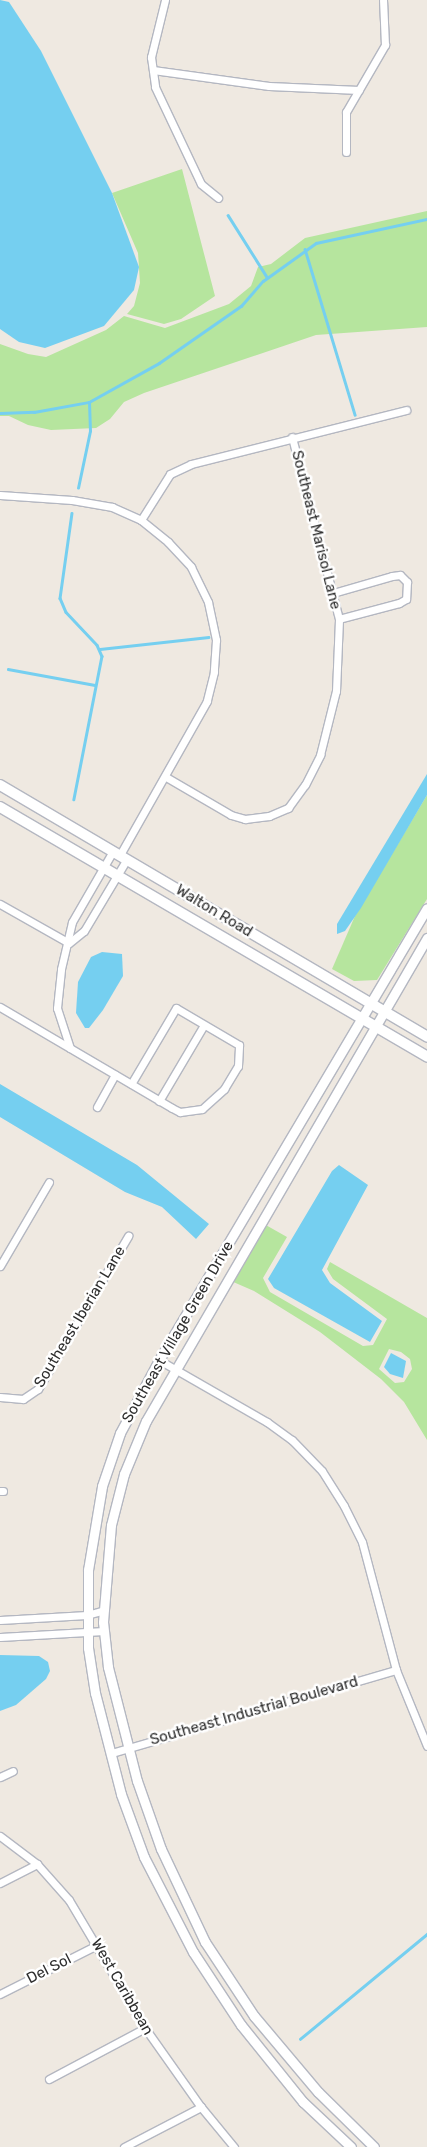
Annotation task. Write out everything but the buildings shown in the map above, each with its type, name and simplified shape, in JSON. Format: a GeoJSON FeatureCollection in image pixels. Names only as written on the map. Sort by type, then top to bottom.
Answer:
{"type":"FeatureCollection","features":[{"type":"Feature","properties":{"kind":"main road","name":"Walton Road"},"geometry":{"type":"LineString","coordinates":[[0,785],[427,1037]]}},
{"type":"Feature","properties":{"kind":"main road","name":"Walton Road"},"geometry":{"type":"LineString","coordinates":[[0,807],[427,1057]]}},
{"type":"Feature","properties":{"kind":"street"},"geometry":{"type":"LineString","coordinates":[[165,0],[151,57],[155,87],[200,184],[218,198]]}},
{"type":"Feature","properties":{"kind":"street"},"geometry":{"type":"LineString","coordinates":[[346,152],[346,112],[385,45],[383,0]]}},
{"type":"Feature","properties":{"kind":"street"},"geometry":{"type":"LineString","coordinates":[[153,70],[269,86],[359,90]]}},
{"type":"Feature","properties":{"kind":"street"},"geometry":{"type":"LineString","coordinates":[[141,520],[170,474],[178,469],[292,437],[406,410]]}},
{"type":"Feature","properties":{"kind":"street","name":"Southeast Marisol Lane"},"geometry":{"type":"LineString","coordinates":[[166,777],[231,815],[246,818],[269,816],[288,808],[305,785],[329,725],[336,691],[339,619],[292,437]]}},
{"type":"Feature","properties":{"kind":"street"},"geometry":{"type":"LineString","coordinates":[[0,495],[72,500],[112,507],[141,520],[168,542],[191,567],[208,602],[216,640],[214,672],[207,701],[166,777],[120,855],[117,876],[84,931],[69,943]]}},
{"type":"Feature","properties":{"kind":"street"},"geometry":{"type":"LineString","coordinates":[[333,593],[392,576],[400,576],[407,582],[406,599],[399,603],[339,619]]}},
{"type":"Feature","properties":{"kind":"street"},"geometry":{"type":"LineString","coordinates":[[70,1048],[57,1008],[61,968],[69,943],[72,922],[103,867],[120,855]]}},
{"type":"Feature","properties":{"kind":"street"},"geometry":{"type":"LineString","coordinates":[[0,904],[69,943]]}},
{"type":"Feature","properties":{"kind":"street","name":"Southeast Village Green Drive"},"geometry":{"type":"LineString","coordinates":[[351,2147],[303,2102],[241,2025],[193,1952],[140,1845],[121,1794],[112,1753],[95,1693],[87,1615],[90,1547],[102,1486],[120,1433],[159,1360],[368,1003],[427,908]]}},
{"type":"Feature","properties":{"kind":"street","name":"Southeast Village Green Drive"},"geometry":{"type":"LineString","coordinates":[[374,2147],[318,2092],[254,2016],[205,1942],[158,1839],[128,1748],[108,1667],[104,1610],[111,1525],[124,1474],[146,1421],[174,1368],[427,938]]}},
{"type":"Feature","properties":{"kind":"street"},"geometry":{"type":"LineString","coordinates":[[0,1007],[159,1101],[180,1112],[202,1110],[224,1089],[238,1066],[239,1045],[176,1008],[131,1084]]}},
{"type":"Feature","properties":{"kind":"street"},"geometry":{"type":"LineString","coordinates":[[159,1101],[204,1025]]}},
{"type":"Feature","properties":{"kind":"street"},"geometry":{"type":"LineString","coordinates":[[97,1107],[115,1075]]}},
{"type":"Feature","properties":{"kind":"street"},"geometry":{"type":"LineString","coordinates":[[0,1266],[49,1182]]}},
{"type":"Feature","properties":{"kind":"street","name":"Southeast Iberian Lane"},"geometry":{"type":"LineString","coordinates":[[0,1397],[23,1399],[38,1389],[128,1236]]}},
{"type":"Feature","properties":{"kind":"street"},"geometry":{"type":"LineString","coordinates":[[159,1360],[292,1440],[322,1472],[344,1506],[362,1542],[396,1670],[427,1746]]}},
{"type":"Feature","properties":{"kind":"street"},"geometry":{"type":"LineString","coordinates":[[0,1620],[87,1615],[104,1610]]}},
{"type":"Feature","properties":{"kind":"street"},"geometry":{"type":"LineString","coordinates":[[0,1637],[104,1631]]}},
{"type":"Feature","properties":{"kind":"street","name":"Southeast Industrial Boulevard"},"geometry":{"type":"LineString","coordinates":[[112,1753],[396,1670]]}},
{"type":"Feature","properties":{"kind":"street"},"geometry":{"type":"LineString","coordinates":[[0,1777],[13,1771]]}},
{"type":"Feature","properties":{"kind":"street","name":"West Caribbean"},"geometry":{"type":"LineString","coordinates":[[0,1836],[37,1864],[69,1900],[145,2028],[201,2107],[234,2147]]}},
{"type":"Feature","properties":{"kind":"street"},"geometry":{"type":"LineString","coordinates":[[140,1845],[158,1839]]}},
{"type":"Feature","properties":{"kind":"street"},"geometry":{"type":"LineString","coordinates":[[0,1883],[37,1864]]}},
{"type":"Feature","properties":{"kind":"street","name":"Del Sol"},"geometry":{"type":"LineString","coordinates":[[0,1994],[97,1945]]}},
{"type":"Feature","properties":{"kind":"street"},"geometry":{"type":"LineString","coordinates":[[48,2079],[145,2028]]}},
{"type":"Feature","properties":{"kind":"street"},"geometry":{"type":"LineString","coordinates":[[124,2147],[201,2107]]}},
{"type":"Feature","properties":{"kind":"green space"},"geometry":{"type":"Polygon","coordinates":[[[182,169],[215,296],[181,319],[164,324],[127,314],[134,306],[140,283],[138,253],[112,193],[182,169]]]}},
{"type":"Feature","properties":{"kind":"green space"},"geometry":{"type":"Polygon","coordinates":[[[427,211],[427,327],[316,335],[144,393],[124,402],[110,419],[96,428],[51,430],[28,425],[9,416],[0,416],[0,344],[28,354],[46,357],[106,330],[124,316],[165,328],[229,304],[251,286],[258,267],[271,264],[305,238],[427,211]]]}},
{"type":"Feature","properties":{"kind":"green space"},"geometry":{"type":"Polygon","coordinates":[[[427,795],[427,899],[377,980],[354,981],[332,969],[355,916],[427,795]]]}},
{"type":"Feature","properties":{"kind":"green space"},"geometry":{"type":"Polygon","coordinates":[[[264,1224],[287,1237],[263,1278],[270,1292],[363,1346],[373,1345],[387,1319],[333,1279],[327,1269],[330,1262],[427,1318],[427,1440],[404,1402],[381,1379],[320,1332],[254,1291],[231,1281],[264,1224]],[[389,1349],[379,1369],[395,1383],[404,1382],[412,1369],[410,1359],[401,1352],[389,1349]]]}},
{"type":"Feature","properties":{"kind":"water"},"geometry":{"type":"Polygon","coordinates":[[[0,0],[9,2],[41,51],[112,193],[139,267],[134,290],[104,326],[45,348],[19,342],[0,329],[0,0]]]}},
{"type":"Feature","properties":{"kind":"water"},"geometry":{"type":"Polygon","coordinates":[[[427,774],[427,795],[361,908],[345,931],[337,934],[337,924],[427,774]]]}},
{"type":"Feature","properties":{"kind":"water"},"geometry":{"type":"Polygon","coordinates":[[[102,952],[122,954],[123,976],[103,1010],[89,1028],[85,1028],[76,1013],[78,982],[91,957],[102,952]]]}},
{"type":"Feature","properties":{"kind":"water"},"geometry":{"type":"Polygon","coordinates":[[[0,1084],[137,1165],[209,1224],[196,1239],[162,1207],[125,1192],[0,1117],[0,1084]]]}},
{"type":"Feature","properties":{"kind":"water"},"geometry":{"type":"Polygon","coordinates":[[[339,1165],[368,1185],[322,1270],[330,1283],[382,1321],[370,1342],[274,1288],[268,1279],[332,1171],[339,1165]]]}},
{"type":"Feature","properties":{"kind":"water"},"geometry":{"type":"Polygon","coordinates":[[[391,1353],[406,1361],[403,1378],[390,1374],[384,1367],[391,1353]]]}},
{"type":"Feature","properties":{"kind":"water"},"geometry":{"type":"Polygon","coordinates":[[[0,1655],[39,1656],[48,1662],[50,1671],[46,1679],[16,1705],[0,1711],[0,1655]]]}},
{"type":"Feature","properties":{"kind":"waterway"},"geometry":{"type":"LineString","coordinates":[[228,215],[267,277]]}},
{"type":"Feature","properties":{"kind":"waterway"},"geometry":{"type":"LineString","coordinates":[[0,413],[34,412],[89,402],[159,363],[241,306],[263,281],[316,243],[427,219]]}},
{"type":"Feature","properties":{"kind":"waterway"},"geometry":{"type":"LineString","coordinates":[[305,249],[355,415]]}},
{"type":"Feature","properties":{"kind":"waterway"},"geometry":{"type":"LineString","coordinates":[[78,488],[90,431],[89,403]]}},
{"type":"Feature","properties":{"kind":"waterway"},"geometry":{"type":"LineString","coordinates":[[72,513],[60,598],[66,612],[97,645],[102,656],[74,799]]}},
{"type":"Feature","properties":{"kind":"waterway"},"geometry":{"type":"LineString","coordinates":[[100,649],[208,637]]}},
{"type":"Feature","properties":{"kind":"waterway"},"geometry":{"type":"LineString","coordinates":[[8,669],[95,685]]}},
{"type":"Feature","properties":{"kind":"waterway"},"geometry":{"type":"LineString","coordinates":[[300,2039],[427,1934]]}}]}
